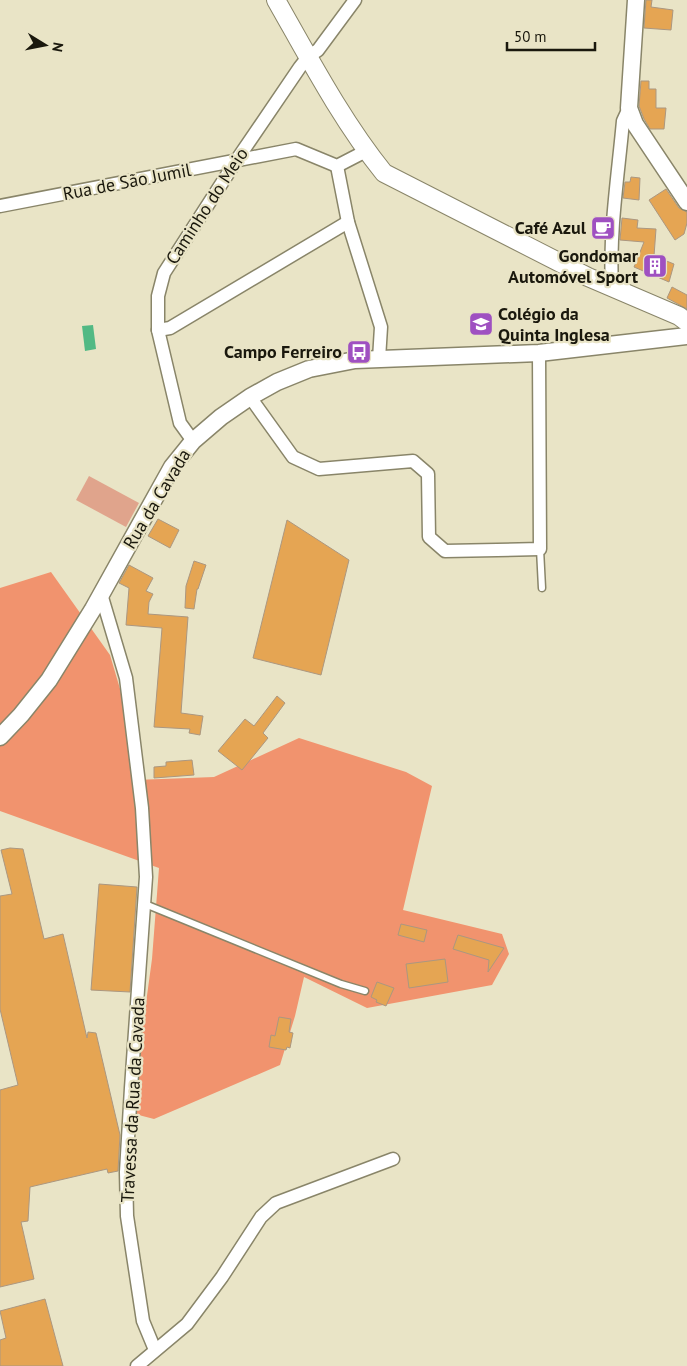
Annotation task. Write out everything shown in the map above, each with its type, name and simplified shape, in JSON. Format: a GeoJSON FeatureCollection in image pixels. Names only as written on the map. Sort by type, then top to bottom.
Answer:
{"type":"FeatureCollection","features":[{"type":"Feature","properties":{"kind":"main road"},"geometry":{"type":"LineString","coordinates":[[276,0],[308,57],[366,151],[384,172],[588,277],[679,316],[687,322]]}},
{"type":"Feature","properties":{"kind":"street","name":"Caminho do Meio"},"geometry":{"type":"LineString","coordinates":[[193,441],[180,423],[158,330],[158,296],[164,272],[236,161],[308,57],[318,50],[355,0]]}},
{"type":"Feature","properties":{"kind":"street"},"geometry":{"type":"LineString","coordinates":[[612,287],[610,263],[613,220],[623,121],[628,108],[636,0]]}},
{"type":"Feature","properties":{"kind":"street"},"geometry":{"type":"LineString","coordinates":[[628,108],[635,124],[687,202]]}},
{"type":"Feature","properties":{"kind":"street","name":"Rua de São Jumil"},"geometry":{"type":"LineString","coordinates":[[0,206],[296,149],[337,166]]}},
{"type":"Feature","properties":{"kind":"street"},"geometry":{"type":"LineString","coordinates":[[366,151],[337,166],[348,222],[380,327],[379,359]]}},
{"type":"Feature","properties":{"kind":"street"},"geometry":{"type":"LineString","coordinates":[[158,330],[170,328],[348,222]]}},
{"type":"Feature","properties":{"kind":"street","name":"Rua da Cavada"},"geometry":{"type":"LineString","coordinates":[[0,737],[21,715],[49,680],[101,594],[172,467],[193,441],[221,418],[276,382],[309,369],[355,360],[539,353],[687,336]]}},
{"type":"Feature","properties":{"kind":"street"},"geometry":{"type":"LineString","coordinates":[[250,398],[293,457],[320,469],[413,461],[428,474],[429,537],[445,551],[540,549],[539,353]]}},
{"type":"Feature","properties":{"kind":"street","name":"Travessa da Rua da Cavada"},"geometry":{"type":"LineString","coordinates":[[101,594],[126,678],[142,808],[146,877],[126,1172],[127,1216],[143,1321],[155,1350]]}},
{"type":"Feature","properties":{"kind":"street"},"geometry":{"type":"LineString","coordinates":[[137,1366],[187,1324],[222,1277],[261,1217],[276,1202],[393,1159]]}},
{"type":"Feature","properties":{"kind":"lane"},"geometry":{"type":"LineString","coordinates":[[540,549],[542,588]]}},
{"type":"Feature","properties":{"kind":"lane"},"geometry":{"type":"LineString","coordinates":[[144,904],[341,984],[365,991]]}},
{"type":"Feature","properties":{"kind":"shaded area"},"geometry":{"type":"Polygon","coordinates":[[[93,325],[96,349],[85,351],[82,326],[93,325]]]}},
{"type":"Feature","properties":{"kind":"shaded area"},"geometry":{"type":"Polygon","coordinates":[[[89,476],[139,503],[126,527],[76,500],[89,476]]]}},
{"type":"Feature","properties":{"kind":"shaded area"},"geometry":{"type":"Polygon","coordinates":[[[51,572],[110,655],[131,726],[135,780],[214,777],[299,738],[406,772],[432,786],[403,910],[502,934],[509,954],[492,985],[367,1008],[304,977],[295,1016],[280,1065],[154,1119],[131,1113],[152,959],[159,868],[0,811],[0,588],[51,572]]]}},
{"type":"Feature","properties":{"kind":"building"},"geometry":{"type":"Polygon","coordinates":[[[646,0],[652,0],[651,7],[673,10],[671,30],[644,28],[646,0]]]}},
{"type":"Feature","properties":{"kind":"building"},"geometry":{"type":"Polygon","coordinates":[[[641,81],[649,81],[649,89],[656,89],[656,108],[666,108],[664,129],[650,129],[644,119],[639,106],[641,81]]]}},
{"type":"Feature","properties":{"kind":"building"},"geometry":{"type":"Polygon","coordinates":[[[631,177],[640,178],[639,200],[623,198],[625,182],[630,182],[631,177]]]}},
{"type":"Feature","properties":{"kind":"building"},"geometry":{"type":"Polygon","coordinates":[[[666,189],[679,208],[687,212],[684,234],[675,240],[649,200],[666,189]]]}},
{"type":"Feature","properties":{"kind":"building"},"geometry":{"type":"Polygon","coordinates":[[[622,218],[638,220],[637,228],[656,229],[654,256],[674,264],[669,282],[634,267],[644,242],[620,240],[622,218]]]}},
{"type":"Feature","properties":{"kind":"building"},"geometry":{"type":"Polygon","coordinates":[[[672,287],[687,295],[687,309],[667,298],[672,287]]]}},
{"type":"Feature","properties":{"kind":"building"},"geometry":{"type":"Polygon","coordinates":[[[158,519],[179,530],[170,548],[148,536],[158,519]]]}},
{"type":"Feature","properties":{"kind":"building"},"geometry":{"type":"Polygon","coordinates":[[[287,520],[349,560],[321,675],[253,658],[287,520]]]}},
{"type":"Feature","properties":{"kind":"building"},"geometry":{"type":"Polygon","coordinates":[[[194,561],[206,565],[197,589],[194,609],[185,608],[186,586],[194,561]]]}},
{"type":"Feature","properties":{"kind":"building"},"geometry":{"type":"Polygon","coordinates":[[[129,565],[153,578],[146,591],[153,594],[149,602],[148,614],[188,617],[181,713],[203,716],[200,735],[189,733],[190,729],[154,727],[162,628],[126,625],[129,588],[119,583],[129,565]]]}},
{"type":"Feature","properties":{"kind":"building"},"geometry":{"type":"Polygon","coordinates":[[[277,696],[285,703],[263,733],[268,738],[242,770],[218,751],[245,719],[254,726],[277,696]]]}},
{"type":"Feature","properties":{"kind":"building"},"geometry":{"type":"Polygon","coordinates":[[[192,760],[194,775],[154,778],[154,767],[166,766],[166,762],[192,760]]]}},
{"type":"Feature","properties":{"kind":"building"},"geometry":{"type":"Polygon","coordinates":[[[10,848],[23,849],[44,939],[63,934],[87,1038],[88,1032],[96,1033],[120,1135],[118,1171],[108,1173],[107,1169],[30,1187],[28,1221],[21,1222],[34,1279],[0,1287],[0,1090],[18,1085],[0,1009],[0,896],[12,894],[1,850],[10,848]]]}},
{"type":"Feature","properties":{"kind":"building"},"geometry":{"type":"Polygon","coordinates":[[[99,884],[137,887],[130,992],[91,990],[99,884]]]}},
{"type":"Feature","properties":{"kind":"building"},"geometry":{"type":"Polygon","coordinates":[[[401,924],[427,930],[424,942],[398,935],[401,924]]]}},
{"type":"Feature","properties":{"kind":"building"},"geometry":{"type":"Polygon","coordinates":[[[458,935],[504,948],[488,972],[489,960],[453,949],[458,935]]]}},
{"type":"Feature","properties":{"kind":"building"},"geometry":{"type":"Polygon","coordinates":[[[445,959],[448,982],[409,988],[406,964],[445,959]]]}},
{"type":"Feature","properties":{"kind":"building"},"geometry":{"type":"Polygon","coordinates":[[[377,982],[394,988],[386,1006],[376,1002],[377,1000],[371,997],[377,982]]]}},
{"type":"Feature","properties":{"kind":"building"},"geometry":{"type":"Polygon","coordinates":[[[279,1017],[291,1019],[289,1032],[293,1033],[290,1048],[287,1047],[286,1050],[269,1047],[271,1035],[275,1036],[279,1017]]]}},
{"type":"Feature","properties":{"kind":"building"},"geometry":{"type":"Polygon","coordinates":[[[45,1299],[63,1366],[0,1366],[0,1340],[6,1338],[0,1311],[45,1299]]]}},
{"type":"Feature","properties":{"kind":"place","name":"Café Azul"},"geometry":{"type":"Point","coordinates":[603,228]}},
{"type":"Feature","properties":{"kind":"place","name":"Gondomar Automóvel Sport"},"geometry":{"type":"Point","coordinates":[655,266]}},
{"type":"Feature","properties":{"kind":"place","name":"Colégio da Quinta Inglesa"},"geometry":{"type":"Point","coordinates":[481,324]}},
{"type":"Feature","properties":{"kind":"place","name":"Campo Ferreiro"},"geometry":{"type":"Point","coordinates":[359,352]}}]}
